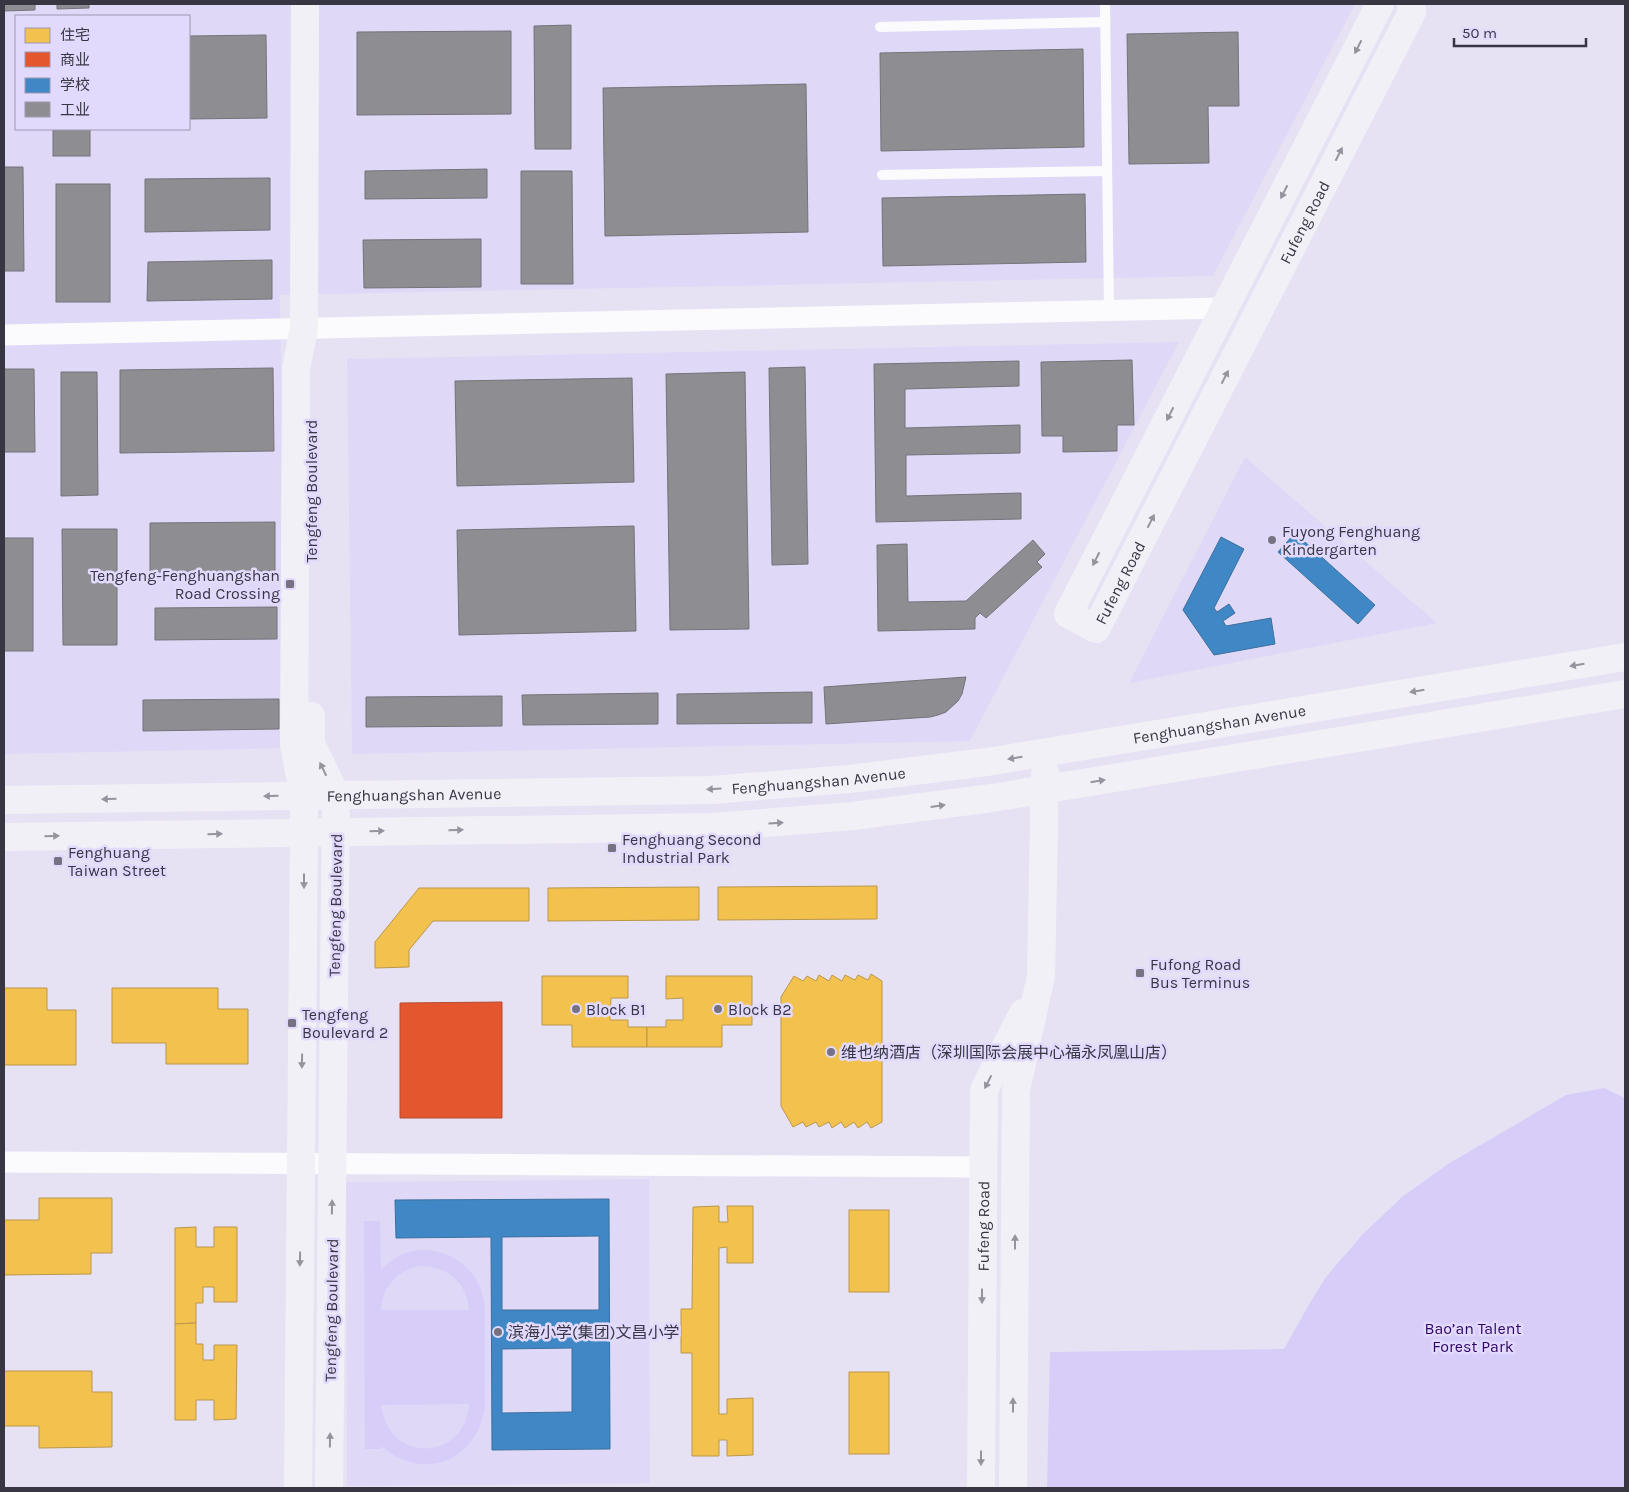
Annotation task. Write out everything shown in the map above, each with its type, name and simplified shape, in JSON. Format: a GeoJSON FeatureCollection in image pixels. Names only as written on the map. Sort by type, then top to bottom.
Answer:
{"type":"FeatureCollection","features":[{"type":"Feature","properties":{"kind":"main road","name":"Tengfeng Boulevard"},"geometry":{"type":"LineString","coordinates":[[298,1488],[304,796],[294,745],[296,368],[304,329],[306,4]]}},
{"type":"Feature","properties":{"kind":"main road","name":"Fufeng Road"},"geometry":{"type":"LineString","coordinates":[[1380,4],[1068,614],[1096,628],[1412,12],[1411,4]]}},
{"type":"Feature","properties":{"kind":"main road","name":"Tengfeng Boulevard"},"geometry":{"type":"LineString","coordinates":[[304,329],[312,370],[310,744],[336,795],[330,1488]]}},
{"type":"Feature","properties":{"kind":"main road","name":"Fenghuangshan Avenue"},"geometry":{"type":"LineString","coordinates":[[4,800],[711,790],[849,779],[1046,753],[1625,657]]}},
{"type":"Feature","properties":{"kind":"main road"},"geometry":{"type":"LineString","coordinates":[[4,837],[721,826],[853,816],[931,807],[1045,790],[1625,694]]}},
{"type":"Feature","properties":{"kind":"main road","name":"Fufeng Road"},"geometry":{"type":"LineString","coordinates":[[1013,1488],[1016,1090],[1041,976],[1046,753]]}},
{"type":"Feature","properties":{"kind":"main road","name":"Fufeng Road"},"geometry":{"type":"LineString","coordinates":[[981,1488],[984,1090],[1041,976]]}},
{"type":"Feature","properties":{"kind":"street"},"geometry":{"type":"LineString","coordinates":[[4,335],[1225,308]]}},
{"type":"Feature","properties":{"kind":"street"},"geometry":{"type":"LineString","coordinates":[[4,1162],[983,1168]]}},
{"type":"Feature","properties":{"kind":"lane"},"geometry":{"type":"LineString","coordinates":[[1105,4],[1109,311]]}},
{"type":"Feature","properties":{"kind":"lane"},"geometry":{"type":"LineString","coordinates":[[880,27],[1105,22]]}},
{"type":"Feature","properties":{"kind":"lane"},"geometry":{"type":"LineString","coordinates":[[882,175],[1107,170]]}},
{"type":"Feature","properties":{"kind":"shaded area"},"geometry":{"type":"Polygon","coordinates":[[[4,4],[1355,4],[1213,276],[280,295],[287,748],[4,754],[4,4]]]}},
{"type":"Feature","properties":{"kind":"shaded area"},"geometry":{"type":"Polygon","coordinates":[[[1179,342],[970,741],[352,754],[347,359],[1179,342]]]}},
{"type":"Feature","properties":{"kind":"shaded area","name":"Fuyong Fenghuang Kindergarten"},"geometry":{"type":"Polygon","coordinates":[[[1245,457],[1437,623],[1129,683],[1245,457]]]}},
{"type":"Feature","properties":{"kind":"shaded area","name":"滨海小学(集团)文昌小学"},"geometry":{"type":"Polygon","coordinates":[[[649,1179],[650,1483],[347,1486],[346,1182],[649,1179]]]}},
{"type":"Feature","properties":{"kind":"green space","name":"Bao’an Talent Forest Park"},"geometry":{"type":"Polygon","coordinates":[[[1604,1088],[1625,1098],[1625,1488],[1047,1488],[1050,1352],[1284,1349],[1326,1277],[1362,1235],[1402,1197],[1448,1164],[1566,1095],[1604,1088]]]}},
{"type":"Feature","properties":{"kind":"green space"},"geometry":{"type":"Polygon","coordinates":[[[364,1221],[380,1221],[381,1269],[403,1254],[413,1251],[435,1251],[456,1259],[465,1266],[478,1283],[485,1309],[485,1405],[480,1424],[472,1440],[460,1452],[446,1460],[431,1464],[414,1463],[398,1457],[381,1446],[381,1449],[365,1449],[364,1221]],[[419,1266],[404,1272],[392,1281],[384,1294],[381,1310],[469,1310],[464,1291],[454,1278],[438,1269],[419,1266]],[[469,1404],[381,1405],[387,1425],[397,1438],[411,1446],[427,1448],[442,1445],[455,1437],[465,1423],[469,1404]]]}},
{"type":"Feature","properties":{"kind":"building: 住宅"},"geometry":{"type":"Polygon","coordinates":[[[877,886],[877,919],[718,920],[718,887],[877,886]]]}},
{"type":"Feature","properties":{"kind":"building: 住宅"},"geometry":{"type":"Polygon","coordinates":[[[699,887],[699,920],[548,921],[548,888],[699,887]]]}},
{"type":"Feature","properties":{"kind":"building: 住宅"},"geometry":{"type":"Polygon","coordinates":[[[419,888],[529,888],[529,921],[433,921],[409,950],[409,967],[375,968],[375,942],[419,888]]]}},
{"type":"Feature","properties":{"kind":"building: 住宅","name":"维也纳酒店（深圳国际会展中心福永凤凰山店）"},"geometry":{"type":"Polygon","coordinates":[[[871,974],[882,981],[882,1122],[871,1128],[867,1122],[858,1128],[854,1122],[845,1128],[841,1122],[832,1128],[829,1122],[819,1127],[816,1122],[806,1127],[803,1122],[793,1127],[781,1106],[781,997],[794,976],[803,981],[807,976],[816,981],[819,975],[829,981],[832,975],[842,981],[845,975],[855,980],[858,975],[868,980],[871,974]]]}},
{"type":"Feature","properties":{"kind":"building: 住宅","name":"Block B1"},"geometry":{"type":"Polygon","coordinates":[[[542,976],[628,976],[628,998],[611,998],[610,1020],[628,1020],[628,1027],[647,1027],[647,1047],[572,1047],[572,1025],[542,1025],[542,976]]]}},
{"type":"Feature","properties":{"kind":"building: 住宅","name":"Block B2"},"geometry":{"type":"Polygon","coordinates":[[[666,976],[752,976],[752,1025],[722,1025],[722,1047],[647,1047],[647,1027],[666,1027],[666,1020],[683,1020],[683,998],[666,999],[666,976]]]}},
{"type":"Feature","properties":{"kind":"building: 住宅"},"geometry":{"type":"Polygon","coordinates":[[[4,988],[47,988],[47,1010],[76,1010],[76,1065],[4,1065],[4,988]]]}},
{"type":"Feature","properties":{"kind":"building: 住宅"},"geometry":{"type":"Polygon","coordinates":[[[112,988],[218,988],[218,1009],[248,1009],[248,1064],[166,1064],[166,1043],[112,1043],[112,988]]]}},
{"type":"Feature","properties":{"kind":"building: 住宅"},"geometry":{"type":"Polygon","coordinates":[[[39,1198],[112,1198],[112,1253],[91,1253],[91,1274],[4,1275],[4,1220],[39,1220],[39,1198]]]}},
{"type":"Feature","properties":{"kind":"building: 住宅"},"geometry":{"type":"Polygon","coordinates":[[[719,1206],[719,1222],[728,1222],[727,1206],[753,1206],[753,1263],[727,1263],[727,1247],[719,1248],[719,1414],[727,1414],[727,1399],[753,1398],[753,1455],[727,1456],[727,1440],[719,1440],[719,1456],[692,1456],[692,1353],[681,1353],[681,1309],[692,1309],[693,1207],[719,1206]]]}},
{"type":"Feature","properties":{"kind":"building: 住宅"},"geometry":{"type":"Polygon","coordinates":[[[849,1210],[889,1210],[889,1292],[849,1292],[849,1210]]]}},
{"type":"Feature","properties":{"kind":"building: 住宅"},"geometry":{"type":"Polygon","coordinates":[[[196,1227],[196,1247],[214,1247],[214,1227],[237,1227],[237,1302],[214,1302],[214,1287],[203,1287],[203,1303],[196,1303],[196,1323],[175,1324],[175,1228],[196,1227]]]}},
{"type":"Feature","properties":{"kind":"building: 住宅"},"geometry":{"type":"Polygon","coordinates":[[[196,1323],[196,1344],[203,1344],[203,1360],[214,1360],[214,1345],[237,1345],[236,1419],[214,1420],[214,1400],[196,1400],[196,1420],[175,1420],[175,1324],[196,1323]]]}},
{"type":"Feature","properties":{"kind":"building: 住宅"},"geometry":{"type":"Polygon","coordinates":[[[4,1371],[92,1371],[92,1392],[112,1392],[112,1447],[39,1448],[39,1426],[4,1426],[4,1371]]]}},
{"type":"Feature","properties":{"kind":"building: 住宅"},"geometry":{"type":"Polygon","coordinates":[[[849,1372],[889,1372],[889,1454],[849,1454],[849,1372]]]}},
{"type":"Feature","properties":{"kind":"building: 商业"},"geometry":{"type":"Polygon","coordinates":[[[502,1002],[502,1118],[400,1118],[400,1003],[502,1002]]]}},
{"type":"Feature","properties":{"kind":"building: 学校"},"geometry":{"type":"Polygon","coordinates":[[[1295,533],[1375,605],[1358,624],[1278,552],[1295,533]]]}},
{"type":"Feature","properties":{"kind":"building: 学校"},"geometry":{"type":"Polygon","coordinates":[[[1221,537],[1244,549],[1214,608],[1217,612],[1229,604],[1235,613],[1223,621],[1226,626],[1271,618],[1275,644],[1214,655],[1183,610],[1221,537]]]}},
{"type":"Feature","properties":{"kind":"building: 学校"},"geometry":{"type":"Polygon","coordinates":[[[609,1199],[610,1449],[492,1450],[491,1237],[396,1238],[395,1200],[609,1199]],[[599,1236],[502,1237],[502,1310],[599,1310],[599,1236]],[[572,1348],[502,1349],[502,1413],[572,1412],[572,1348]]]}},
{"type":"Feature","properties":{"kind":"building: 工业"},"geometry":{"type":"Polygon","coordinates":[[[4,4],[35,4],[35,10],[4,11],[4,4]]]}},
{"type":"Feature","properties":{"kind":"building: 工业"},"geometry":{"type":"Polygon","coordinates":[[[57,4],[89,4],[89,8],[57,9],[57,4]]]}},
{"type":"Feature","properties":{"kind":"building: 工业"},"geometry":{"type":"Polygon","coordinates":[[[571,25],[571,149],[535,149],[534,26],[571,25]]]}},
{"type":"Feature","properties":{"kind":"building: 工业"},"geometry":{"type":"Polygon","coordinates":[[[511,31],[511,114],[357,115],[357,32],[511,31]]]}},
{"type":"Feature","properties":{"kind":"building: 工业"},"geometry":{"type":"Polygon","coordinates":[[[1238,32],[1239,106],[1208,106],[1209,163],[1129,164],[1127,34],[1238,32]]]}},
{"type":"Feature","properties":{"kind":"building: 工业"},"geometry":{"type":"Polygon","coordinates":[[[266,35],[267,118],[190,119],[190,36],[266,35]]]}},
{"type":"Feature","properties":{"kind":"building: 工业"},"geometry":{"type":"Polygon","coordinates":[[[1083,49],[1084,147],[881,151],[880,53],[1083,49]]]}},
{"type":"Feature","properties":{"kind":"building: 工业"},"geometry":{"type":"Polygon","coordinates":[[[806,84],[808,232],[605,236],[603,88],[806,84]]]}},
{"type":"Feature","properties":{"kind":"building: 工业"},"geometry":{"type":"Polygon","coordinates":[[[53,130],[90,130],[90,156],[53,156],[53,130]]]}},
{"type":"Feature","properties":{"kind":"building: 工业"},"geometry":{"type":"Polygon","coordinates":[[[4,167],[23,167],[24,271],[4,271],[4,167]]]}},
{"type":"Feature","properties":{"kind":"building: 工业"},"geometry":{"type":"Polygon","coordinates":[[[487,169],[487,198],[365,199],[365,171],[487,169]]]}},
{"type":"Feature","properties":{"kind":"building: 工业"},"geometry":{"type":"Polygon","coordinates":[[[521,171],[572,171],[573,284],[521,284],[521,171]]]}},
{"type":"Feature","properties":{"kind":"building: 工业"},"geometry":{"type":"Polygon","coordinates":[[[270,178],[270,230],[145,232],[145,179],[270,178]]]}},
{"type":"Feature","properties":{"kind":"building: 工业"},"geometry":{"type":"Polygon","coordinates":[[[56,184],[110,184],[110,302],[56,302],[56,184]]]}},
{"type":"Feature","properties":{"kind":"building: 工业"},"geometry":{"type":"Polygon","coordinates":[[[1085,194],[1086,262],[883,266],[882,198],[1085,194]]]}},
{"type":"Feature","properties":{"kind":"building: 工业"},"geometry":{"type":"Polygon","coordinates":[[[481,239],[481,287],[364,288],[363,240],[481,239]]]}},
{"type":"Feature","properties":{"kind":"building: 工业"},"geometry":{"type":"Polygon","coordinates":[[[272,260],[272,299],[147,301],[148,262],[272,260]]]}},
{"type":"Feature","properties":{"kind":"building: 工业"},"geometry":{"type":"Polygon","coordinates":[[[1132,360],[1134,425],[1117,425],[1117,451],[1063,452],[1063,436],[1042,436],[1041,362],[1132,360]]]}},
{"type":"Feature","properties":{"kind":"building: 工业"},"geometry":{"type":"Polygon","coordinates":[[[1019,361],[1019,386],[905,389],[905,428],[1020,425],[1020,453],[906,455],[906,496],[1021,493],[1021,519],[876,522],[874,364],[1019,361]]]}},
{"type":"Feature","properties":{"kind":"building: 工业"},"geometry":{"type":"Polygon","coordinates":[[[805,367],[808,564],[772,565],[769,368],[805,367]]]}},
{"type":"Feature","properties":{"kind":"building: 工业"},"geometry":{"type":"Polygon","coordinates":[[[273,368],[274,451],[120,453],[120,370],[273,368]]]}},
{"type":"Feature","properties":{"kind":"building: 工业"},"geometry":{"type":"Polygon","coordinates":[[[4,369],[34,369],[35,452],[4,452],[4,369]]]}},
{"type":"Feature","properties":{"kind":"building: 工业"},"geometry":{"type":"Polygon","coordinates":[[[61,372],[97,372],[98,495],[61,496],[61,372]]]}},
{"type":"Feature","properties":{"kind":"building: 工业"},"geometry":{"type":"Polygon","coordinates":[[[745,372],[749,629],[670,630],[666,374],[745,372]]]}},
{"type":"Feature","properties":{"kind":"building: 工业"},"geometry":{"type":"Polygon","coordinates":[[[632,378],[634,482],[457,486],[455,381],[632,378]]]}},
{"type":"Feature","properties":{"kind":"building: 工业"},"geometry":{"type":"Polygon","coordinates":[[[275,522],[275,571],[150,572],[150,523],[275,522]]]}},
{"type":"Feature","properties":{"kind":"building: 工业"},"geometry":{"type":"Polygon","coordinates":[[[634,526],[636,631],[459,635],[457,530],[634,526]]]}},
{"type":"Feature","properties":{"kind":"building: 工业"},"geometry":{"type":"Polygon","coordinates":[[[62,529],[117,529],[117,645],[63,645],[62,529]]]}},
{"type":"Feature","properties":{"kind":"building: 工业"},"geometry":{"type":"Polygon","coordinates":[[[4,538],[33,538],[33,651],[4,651],[4,538]]]}},
{"type":"Feature","properties":{"kind":"building: 工业"},"geometry":{"type":"Polygon","coordinates":[[[1033,540],[1045,554],[1037,562],[1042,567],[986,618],[980,613],[975,618],[975,629],[878,631],[877,545],[907,544],[908,602],[966,601],[1033,540]]]}},
{"type":"Feature","properties":{"kind":"building: 工业"},"geometry":{"type":"Polygon","coordinates":[[[277,607],[277,639],[155,640],[155,608],[277,607]]]}},
{"type":"Feature","properties":{"kind":"building: 工业"},"geometry":{"type":"Polygon","coordinates":[[[966,677],[962,694],[958,701],[946,712],[938,715],[826,724],[824,687],[966,677]]]}},
{"type":"Feature","properties":{"kind":"building: 工业"},"geometry":{"type":"Polygon","coordinates":[[[812,692],[812,723],[677,724],[677,694],[812,692]]]}},
{"type":"Feature","properties":{"kind":"building: 工业"},"geometry":{"type":"Polygon","coordinates":[[[658,693],[658,724],[523,725],[522,695],[658,693]]]}},
{"type":"Feature","properties":{"kind":"building: 工业"},"geometry":{"type":"Polygon","coordinates":[[[502,696],[502,726],[366,727],[366,697],[502,696]]]}},
{"type":"Feature","properties":{"kind":"building: 工业"},"geometry":{"type":"Polygon","coordinates":[[[279,699],[279,729],[143,731],[143,700],[279,699]]]}},
{"type":"Feature","properties":{"kind":"place","name":"Fuyong Fenghuang Kindergarten"},"geometry":{"type":"Point","coordinates":[1272,540]}},
{"type":"Feature","properties":{"kind":"place","name":"Tengfeng-Fenghuangshan Road Crossing"},"geometry":{"type":"Point","coordinates":[290,584]}},
{"type":"Feature","properties":{"kind":"place","name":"Fenghuang Second Industrial Park"},"geometry":{"type":"Point","coordinates":[612,848]}},
{"type":"Feature","properties":{"kind":"place","name":"Fenghuang Taiwan Street"},"geometry":{"type":"Point","coordinates":[58,861]}},
{"type":"Feature","properties":{"kind":"place","name":"Fufong Road Bus Terminus"},"geometry":{"type":"Point","coordinates":[1140,973]}},
{"type":"Feature","properties":{"kind":"place","name":"Block B1"},"geometry":{"type":"Point","coordinates":[576,1009]}},
{"type":"Feature","properties":{"kind":"place","name":"Block B2"},"geometry":{"type":"Point","coordinates":[718,1009]}},
{"type":"Feature","properties":{"kind":"place","name":"Tengfeng Boulevard 2"},"geometry":{"type":"Point","coordinates":[292,1023]}},
{"type":"Feature","properties":{"kind":"place","name":"维也纳酒店（深圳国际会展中心福永凤凰山店）"},"geometry":{"type":"Point","coordinates":[831,1052]}},
{"type":"Feature","properties":{"kind":"place","name":"滨海小学(集团)文昌小学"},"geometry":{"type":"Point","coordinates":[498,1332]}}]}
